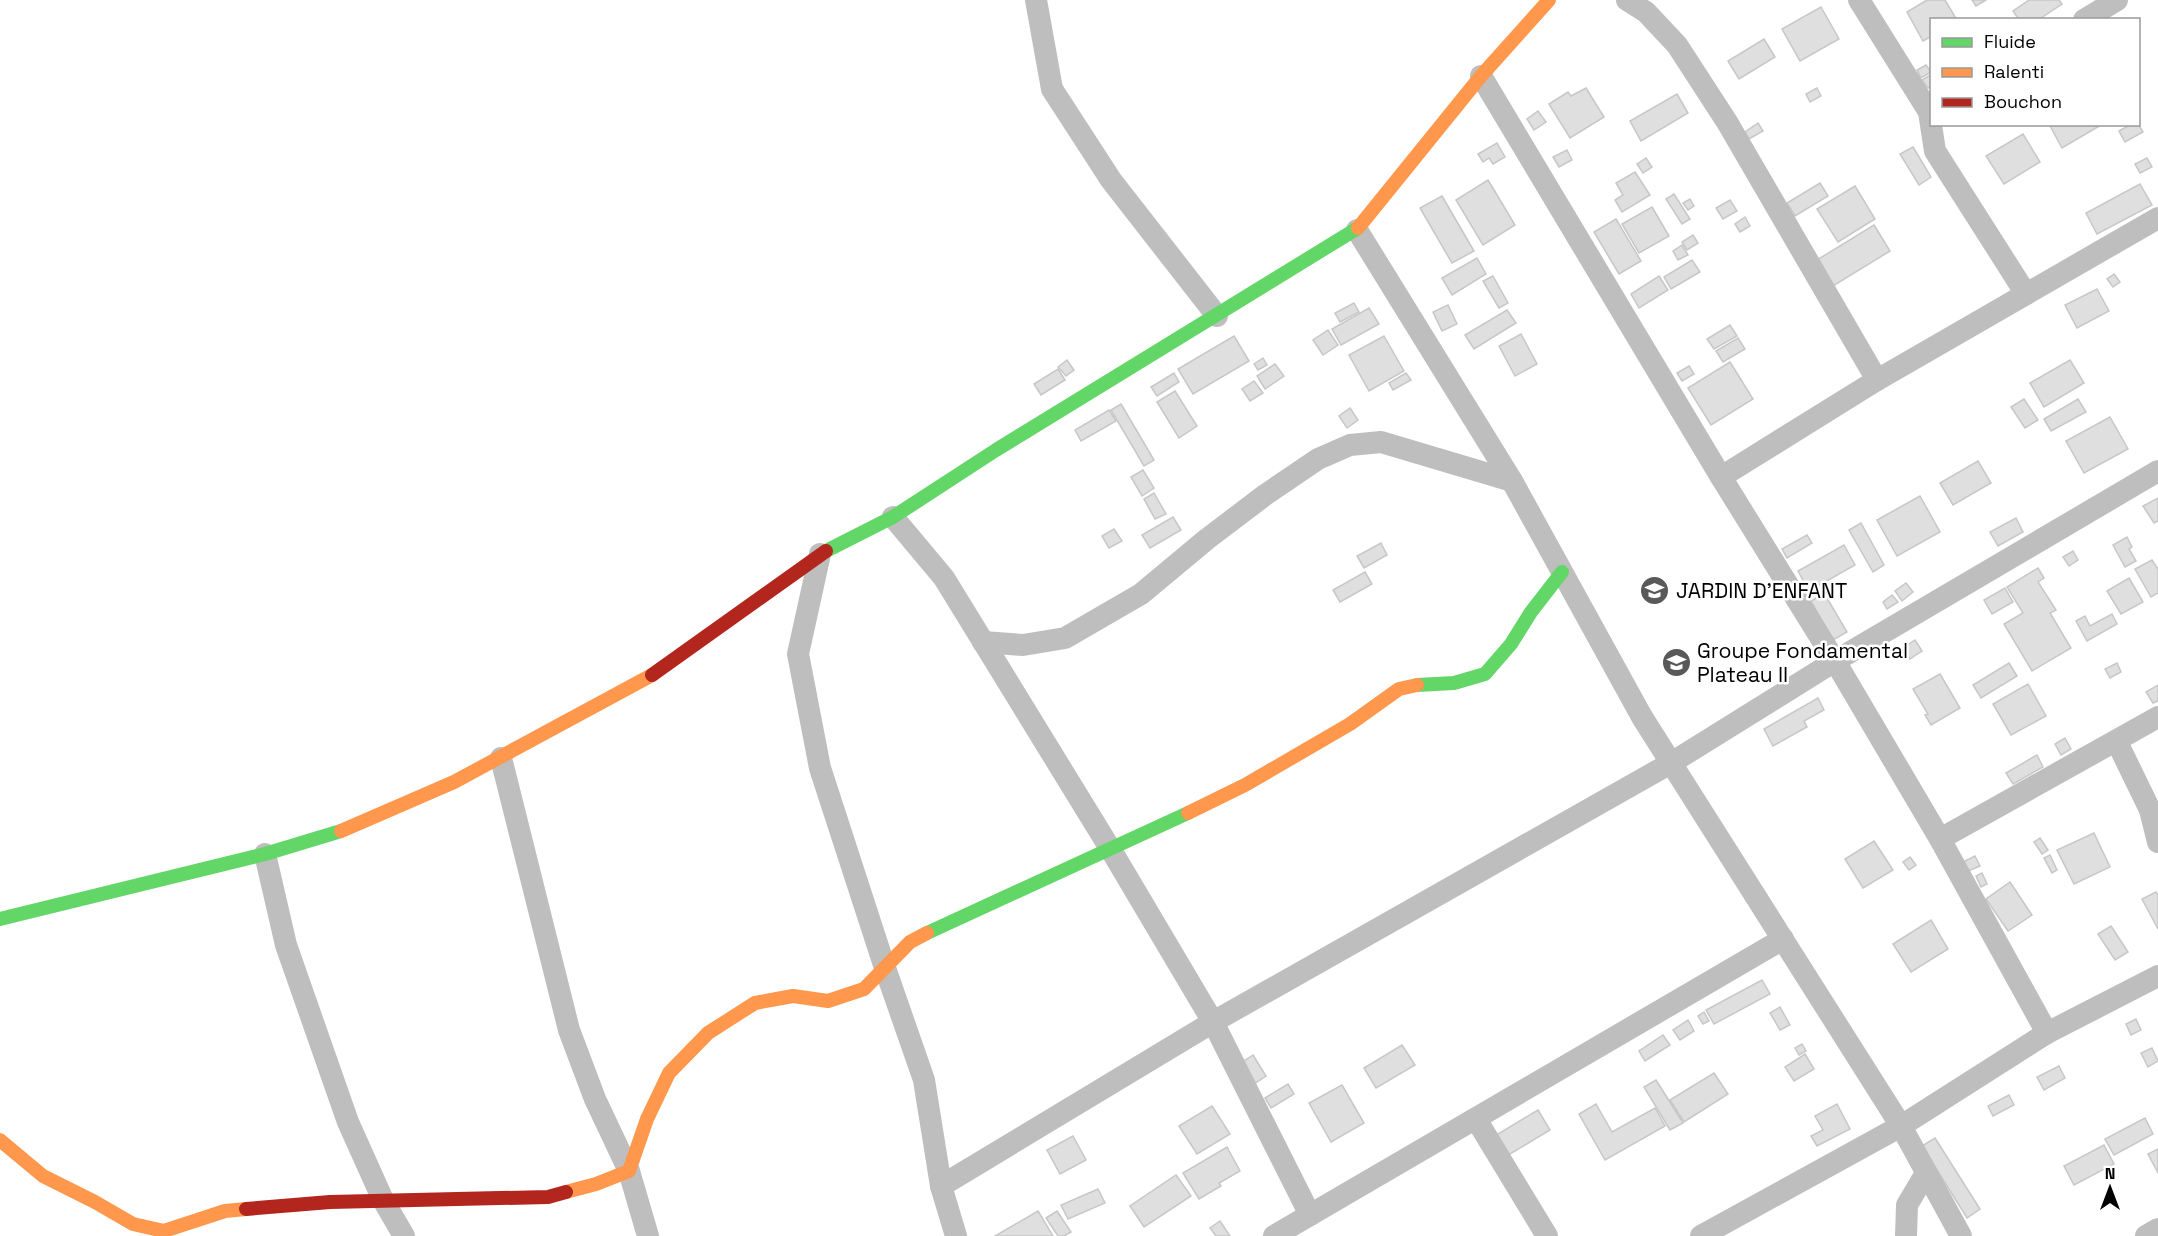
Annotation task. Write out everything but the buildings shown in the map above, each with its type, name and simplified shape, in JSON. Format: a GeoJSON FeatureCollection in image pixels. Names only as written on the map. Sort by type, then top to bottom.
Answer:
{"type":"FeatureCollection","features":[{"type":"Feature","properties":{"kind":"street"},"geometry":{"type":"LineString","coordinates":[[1036,0],[1052,89],[1111,180],[1217,316]]}},
{"type":"Feature","properties":{"kind":"street"},"geometry":{"type":"LineString","coordinates":[[0,919],[265,854],[352,828],[454,783],[656,673],[820,554],[893,517],[1167,344],[1357,230],[1481,76],[1549,0]]}},
{"type":"Feature","properties":{"kind":"street"},"geometry":{"type":"LineString","coordinates":[[1627,0],[1646,12],[1677,45],[1727,122],[1877,380]]}},
{"type":"Feature","properties":{"kind":"street"},"geometry":{"type":"LineString","coordinates":[[1859,0],[1930,112]]}},
{"type":"Feature","properties":{"kind":"street"},"geometry":{"type":"LineString","coordinates":[[2087,18],[2117,0]]}},
{"type":"Feature","properties":{"kind":"street"},"geometry":{"type":"LineString","coordinates":[[1481,76],[1721,477],[1835,661],[1940,839],[2047,1033]]}},
{"type":"Feature","properties":{"kind":"street"},"geometry":{"type":"LineString","coordinates":[[1932,126],[1935,151],[2026,294]]}},
{"type":"Feature","properties":{"kind":"street"},"geometry":{"type":"LineString","coordinates":[[1721,477],[1877,380],[2158,218]]}},
{"type":"Feature","properties":{"kind":"street"},"geometry":{"type":"LineString","coordinates":[[1357,230],[1512,482],[1642,717],[1900,1126],[1961,1236]]}},
{"type":"Feature","properties":{"kind":"street"},"geometry":{"type":"LineString","coordinates":[[983,642],[1023,645],[1065,638],[1141,594],[1207,539],[1318,459],[1350,445],[1381,442],[1512,482]]}},
{"type":"Feature","properties":{"kind":"street"},"geometry":{"type":"LineString","coordinates":[[940,1186],[1213,1022],[1671,763],[1835,661],[2158,471]]}},
{"type":"Feature","properties":{"kind":"street"},"geometry":{"type":"LineString","coordinates":[[893,517],[944,578],[1111,850],[1213,1022],[1310,1215]]}},
{"type":"Feature","properties":{"kind":"street"},"geometry":{"type":"LineString","coordinates":[[820,554],[798,654],[820,768],[924,1080],[940,1186],[956,1236]]}},
{"type":"Feature","properties":{"kind":"street"},"geometry":{"type":"LineString","coordinates":[[0,1140],[43,1176],[133,1224],[164,1231],[225,1212],[330,1202],[548,1197],[596,1184],[629,1171],[647,1119],[669,1073],[708,1033],[755,1003],[793,996],[828,1001],[864,989],[910,942],[1111,850],[1245,785],[1350,724],[1399,689],[1420,684],[1454,683],[1485,674],[1511,644],[1531,612],[1562,572]]}},
{"type":"Feature","properties":{"kind":"street"},"geometry":{"type":"LineString","coordinates":[[1940,839],[2158,717]]}},
{"type":"Feature","properties":{"kind":"street"},"geometry":{"type":"LineString","coordinates":[[2117,742],[2150,810],[2158,842]]}},
{"type":"Feature","properties":{"kind":"street"},"geometry":{"type":"LineString","coordinates":[[501,758],[569,1030],[595,1099],[629,1171],[648,1236]]}},
{"type":"Feature","properties":{"kind":"street"},"geometry":{"type":"LineString","coordinates":[[265,854],[286,945],[348,1122],[383,1200],[404,1236]]}},
{"type":"Feature","properties":{"kind":"street"},"geometry":{"type":"LineString","coordinates":[[1274,1236],[1783,939]]}},
{"type":"Feature","properties":{"kind":"street"},"geometry":{"type":"LineString","coordinates":[[1701,1236],[1900,1126],[2047,1033],[2158,976]]}},
{"type":"Feature","properties":{"kind":"street"},"geometry":{"type":"LineString","coordinates":[[1476,1119],[1547,1236]]}},
{"type":"Feature","properties":{"kind":"street"},"geometry":{"type":"LineString","coordinates":[[1906,1236],[1907,1205],[1926,1173]]}},
{"type":"Feature","properties":{"kind":"street"},"geometry":{"type":"LineString","coordinates":[[2146,1236],[2158,1229]]}},
{"type":"Feature","properties":{"kind":"traffic: fast"},"geometry":{"type":"LineString","coordinates":[[826,551],[893,517],[996,450],[1358,228]]}},
{"type":"Feature","properties":{"kind":"traffic: fast"},"geometry":{"type":"LineString","coordinates":[[1417,685],[1454,683],[1485,674],[1511,644],[1531,612],[1562,572]]}},
{"type":"Feature","properties":{"kind":"traffic: fast"},"geometry":{"type":"LineString","coordinates":[[927,933],[1188,813]]}},
{"type":"Feature","properties":{"kind":"traffic: fast"},"geometry":{"type":"LineString","coordinates":[[0,919],[265,854],[341,831]]}},
{"type":"Feature","properties":{"kind":"traffic: slow"},"geometry":{"type":"LineString","coordinates":[[1358,228],[1481,76],[1549,0]]}},
{"type":"Feature","properties":{"kind":"traffic: slow"},"geometry":{"type":"LineString","coordinates":[[341,831],[454,782],[652,675]]}},
{"type":"Feature","properties":{"kind":"traffic: slow"},"geometry":{"type":"LineString","coordinates":[[1188,813],[1245,785],[1350,724],[1399,689],[1417,685]]}},
{"type":"Feature","properties":{"kind":"traffic: slow"},"geometry":{"type":"LineString","coordinates":[[566,1192],[596,1184],[629,1171],[647,1119],[669,1073],[708,1033],[755,1003],[793,996],[828,1001],[864,989],[910,942],[927,933]]}},
{"type":"Feature","properties":{"kind":"traffic: slow"},"geometry":{"type":"LineString","coordinates":[[0,1140],[43,1176],[133,1224],[164,1231],[225,1211],[246,1209]]}},
{"type":"Feature","properties":{"kind":"traffic: jam"},"geometry":{"type":"LineString","coordinates":[[652,675],[826,551]]}},
{"type":"Feature","properties":{"kind":"traffic: jam"},"geometry":{"type":"LineString","coordinates":[[246,1209],[330,1202],[548,1197],[566,1192]]}},
{"type":"Feature","properties":{"kind":"place","name":"JARDIN D'ENFANT"},"geometry":{"type":"Point","coordinates":[1655,591]}},
{"type":"Feature","properties":{"kind":"place","name":"Groupe Fondamental Plateau II"},"geometry":{"type":"Point","coordinates":[1676,663]}}]}
